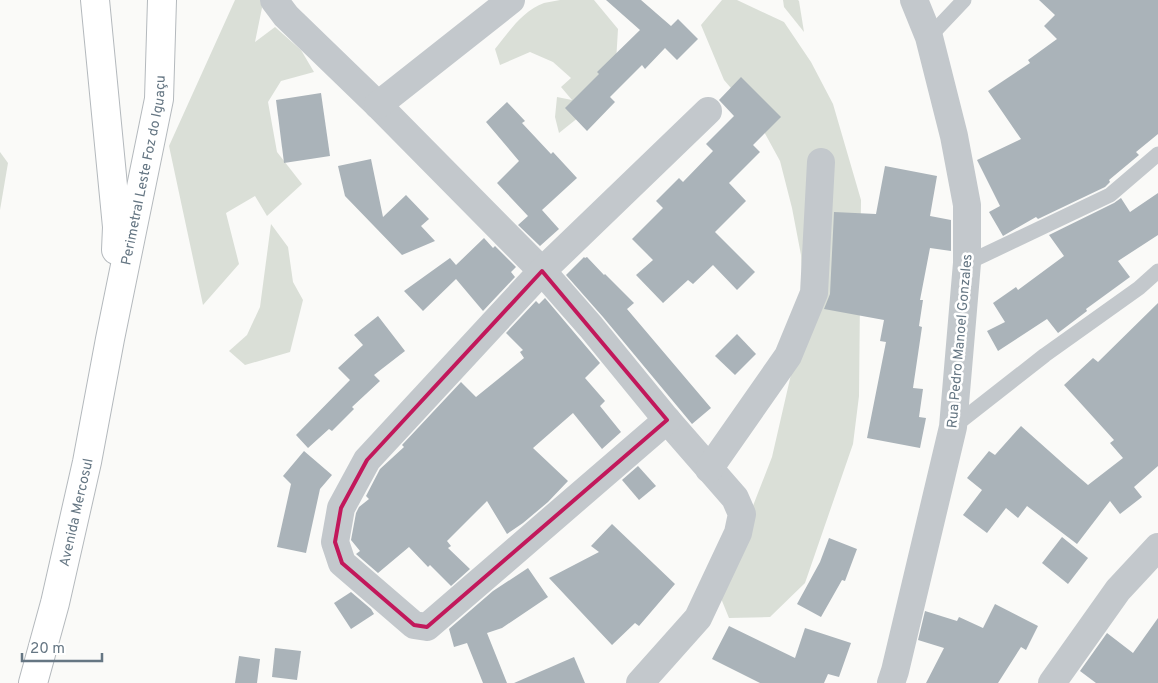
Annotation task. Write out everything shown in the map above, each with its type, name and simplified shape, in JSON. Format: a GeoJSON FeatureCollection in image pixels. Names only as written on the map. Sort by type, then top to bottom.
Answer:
{"type":"FeatureCollection","features":[{"type":"Feature","properties":{"kind":"highway"},"geometry":{"type":"LineString","coordinates":[[95,0],[117,227],[110,339]]}},
{"type":"Feature","properties":{"kind":"highway","name":"Perimetral Leste Foz do Iguaçu"},"geometry":{"type":"LineString","coordinates":[[110,339],[159,99],[162,0]]}},
{"type":"Feature","properties":{"kind":"highway","name":"Avenida Mercosul"},"geometry":{"type":"LineString","coordinates":[[33,683],[55,603],[110,339]]}},
{"type":"Feature","properties":{"kind":"street"},"geometry":{"type":"LineString","coordinates":[[274,0],[286,16],[378,105],[542,270],[667,420],[735,498],[742,514],[738,533],[698,618],[640,683]]}},
{"type":"Feature","properties":{"kind":"street"},"geometry":{"type":"LineString","coordinates":[[378,105],[511,0]]}},
{"type":"Feature","properties":{"kind":"street","name":"Rua Pedro Manoel Gonzales"},"geometry":{"type":"LineString","coordinates":[[891,683],[953,427],[967,263],[967,204],[954,136],[929,37],[914,0]]}},
{"type":"Feature","properties":{"kind":"street"},"geometry":{"type":"LineString","coordinates":[[667,420],[427,627],[414,625],[342,562],[335,542],[341,508],[367,460],[542,270],[708,111]]}},
{"type":"Feature","properties":{"kind":"street"},"geometry":{"type":"LineString","coordinates":[[709,469],[788,356],[814,293],[821,162]]}},
{"type":"Feature","properties":{"kind":"street"},"geometry":{"type":"LineString","coordinates":[[1052,683],[1118,590],[1158,547]]}},
{"type":"Feature","properties":{"kind":"lane"},"geometry":{"type":"LineString","coordinates":[[929,37],[964,0]]}},
{"type":"Feature","properties":{"kind":"lane"},"geometry":{"type":"LineString","coordinates":[[967,263],[1110,195],[1158,154]]}},
{"type":"Feature","properties":{"kind":"lane"},"geometry":{"type":"LineString","coordinates":[[953,427],[1045,355],[1139,288],[1158,271]]}},
{"type":"Feature","properties":{"kind":"highlighted area"},"geometry":{"type":"Polygon","coordinates":[[[542,271],[667,420],[427,627],[414,625],[342,563],[335,542],[341,508],[367,460],[542,271]]]}},
{"type":"Feature","properties":{"kind":"shaded area"},"geometry":{"type":"Polygon","coordinates":[[[235,0],[260,0],[263,3],[255,42],[275,27],[301,50],[314,72],[281,81],[268,102],[277,152],[302,184],[267,216],[255,196],[226,213],[239,264],[203,305],[169,146],[235,0]]]}},
{"type":"Feature","properties":{"kind":"shaded area"},"geometry":{"type":"Polygon","coordinates":[[[560,0],[594,0],[618,29],[616,62],[589,109],[559,133],[555,117],[557,97],[572,100],[561,87],[571,78],[553,62],[530,52],[500,65],[495,49],[516,23],[529,11],[544,3],[560,0]]]}},
{"type":"Feature","properties":{"kind":"shaded area"},"geometry":{"type":"Polygon","coordinates":[[[722,0],[737,0],[784,22],[811,62],[833,104],[861,200],[859,396],[853,444],[805,583],[770,617],[729,618],[720,596],[772,457],[795,357],[803,306],[801,255],[780,161],[756,117],[724,80],[701,25],[722,0]]]}},
{"type":"Feature","properties":{"kind":"shaded area"},"geometry":{"type":"Polygon","coordinates":[[[783,0],[799,1],[804,32],[784,7],[783,0]]]}},
{"type":"Feature","properties":{"kind":"shaded area"},"geometry":{"type":"Polygon","coordinates":[[[0,152],[8,163],[0,210],[0,152]]]}},
{"type":"Feature","properties":{"kind":"shaded area"},"geometry":{"type":"Polygon","coordinates":[[[271,224],[288,247],[293,282],[303,300],[290,352],[245,365],[229,351],[247,335],[260,307],[271,224]]]}},
{"type":"Feature","properties":{"kind":"building"},"geometry":{"type":"Polygon","coordinates":[[[606,0],[641,0],[671,26],[678,19],[698,39],[677,60],[665,48],[645,69],[642,65],[610,97],[615,102],[587,131],[565,108],[599,74],[597,72],[640,30],[606,0]]]}},
{"type":"Feature","properties":{"kind":"building"},"geometry":{"type":"Polygon","coordinates":[[[1039,0],[1158,0],[1158,134],[1136,152],[1139,155],[1109,180],[1110,182],[1105,187],[1038,219],[1036,217],[1003,236],[989,212],[1000,206],[977,160],[1021,139],[988,91],[1030,63],[1028,60],[1057,39],[1044,26],[1055,15],[1039,0]]]}},
{"type":"Feature","properties":{"kind":"building"},"geometry":{"type":"Polygon","coordinates":[[[741,77],[781,117],[753,145],[760,152],[729,183],[746,201],[715,232],[755,272],[737,290],[713,265],[693,284],[688,280],[663,303],[636,275],[653,260],[632,239],[663,208],[656,201],[679,178],[683,182],[713,151],[706,144],[734,116],[719,100],[741,77]]]}},
{"type":"Feature","properties":{"kind":"building"},"geometry":{"type":"Polygon","coordinates":[[[321,93],[330,156],[284,163],[276,100],[321,93]]]}},
{"type":"Feature","properties":{"kind":"building"},"geometry":{"type":"Polygon","coordinates":[[[507,102],[525,121],[522,123],[577,178],[542,210],[559,229],[540,246],[518,225],[528,216],[497,183],[519,161],[486,122],[507,102]]]}},
{"type":"Feature","properties":{"kind":"building"},"geometry":{"type":"Polygon","coordinates":[[[371,159],[383,217],[406,195],[429,219],[421,226],[435,241],[402,255],[345,196],[338,166],[371,159]]]}},
{"type":"Feature","properties":{"kind":"building"},"geometry":{"type":"Polygon","coordinates":[[[885,166],[937,176],[930,216],[951,220],[951,251],[930,248],[920,300],[923,300],[919,326],[922,327],[913,388],[923,389],[919,417],[926,418],[920,448],[867,438],[886,342],[880,341],[884,320],[824,309],[830,294],[834,212],[876,214],[885,166]]]}},
{"type":"Feature","properties":{"kind":"building"},"geometry":{"type":"Polygon","coordinates":[[[1158,193],[1158,235],[1118,261],[1130,277],[1086,309],[1087,311],[1058,333],[1047,319],[998,351],[987,331],[1005,322],[993,303],[1016,287],[1018,290],[1064,256],[1049,235],[1121,198],[1130,212],[1158,193]]]}},
{"type":"Feature","properties":{"kind":"building"},"geometry":{"type":"Polygon","coordinates":[[[484,238],[516,267],[511,272],[515,277],[483,311],[456,279],[423,311],[404,291],[450,258],[456,265],[484,238]]]}},
{"type":"Feature","properties":{"kind":"building"},"geometry":{"type":"Polygon","coordinates":[[[584,257],[587,257],[634,303],[627,309],[711,408],[692,424],[566,275],[584,257]]]}},
{"type":"Feature","properties":{"kind":"building"},"geometry":{"type":"Polygon","coordinates":[[[545,298],[600,363],[585,378],[605,401],[600,406],[621,432],[602,449],[573,413],[533,448],[568,481],[548,502],[507,534],[487,501],[447,541],[451,546],[448,548],[470,569],[451,586],[430,565],[428,567],[409,547],[378,573],[356,554],[360,551],[351,540],[356,513],[359,507],[369,499],[366,496],[380,469],[404,447],[402,445],[461,382],[476,397],[524,358],[520,352],[523,350],[506,333],[536,301],[539,304],[545,298]]]}},
{"type":"Feature","properties":{"kind":"building"},"geometry":{"type":"Polygon","coordinates":[[[1158,303],[1158,466],[1134,487],[1142,497],[1120,514],[1110,501],[1077,544],[1027,506],[1018,518],[1006,508],[987,533],[963,515],[982,490],[967,478],[989,451],[995,455],[1021,426],[1088,485],[1123,458],[1110,443],[1114,440],[1064,385],[1093,358],[1098,362],[1158,303]]]}},
{"type":"Feature","properties":{"kind":"building"},"geometry":{"type":"Polygon","coordinates":[[[378,316],[405,351],[374,375],[380,381],[352,407],[354,409],[332,431],[329,429],[308,448],[296,435],[350,380],[338,368],[363,345],[354,335],[378,316]]]}},
{"type":"Feature","properties":{"kind":"building"},"geometry":{"type":"Polygon","coordinates":[[[737,334],[756,354],[735,375],[715,356],[737,334]]]}},
{"type":"Feature","properties":{"kind":"building"},"geometry":{"type":"Polygon","coordinates":[[[304,451],[332,475],[320,489],[306,553],[277,547],[291,484],[283,476],[304,451]]]}},
{"type":"Feature","properties":{"kind":"building"},"geometry":{"type":"Polygon","coordinates":[[[638,466],[656,486],[639,500],[622,480],[638,466]]]}},
{"type":"Feature","properties":{"kind":"building"},"geometry":{"type":"Polygon","coordinates":[[[612,524],[675,584],[639,626],[635,623],[612,645],[549,578],[599,552],[591,546],[612,524]]]}},
{"type":"Feature","properties":{"kind":"building"},"geometry":{"type":"Polygon","coordinates":[[[1062,537],[1088,558],[1068,584],[1042,563],[1062,537]]]}},
{"type":"Feature","properties":{"kind":"building"},"geometry":{"type":"Polygon","coordinates":[[[829,538],[857,549],[845,581],[842,580],[821,617],[797,604],[820,562],[829,538]]]}},
{"type":"Feature","properties":{"kind":"building"},"geometry":{"type":"Polygon","coordinates":[[[528,568],[548,597],[502,628],[487,633],[507,683],[483,683],[467,643],[454,647],[449,629],[493,591],[528,568]]]}},
{"type":"Feature","properties":{"kind":"building"},"geometry":{"type":"Polygon","coordinates":[[[351,592],[371,609],[374,614],[351,629],[334,603],[351,592]]]}},
{"type":"Feature","properties":{"kind":"building"},"geometry":{"type":"Polygon","coordinates":[[[995,604],[1038,626],[1026,650],[1021,647],[998,683],[926,683],[944,648],[918,640],[925,611],[957,621],[959,617],[983,628],[995,604]]]}},
{"type":"Feature","properties":{"kind":"building"},"geometry":{"type":"Polygon","coordinates":[[[1158,618],[1158,683],[1096,683],[1080,671],[1107,633],[1133,653],[1158,618]]]}},
{"type":"Feature","properties":{"kind":"building"},"geometry":{"type":"Polygon","coordinates":[[[729,626],[795,658],[805,628],[851,643],[839,677],[828,674],[824,683],[760,683],[712,659],[729,626]]]}},
{"type":"Feature","properties":{"kind":"building"},"geometry":{"type":"Polygon","coordinates":[[[275,648],[301,651],[297,680],[272,677],[275,648]]]}},
{"type":"Feature","properties":{"kind":"building"},"geometry":{"type":"Polygon","coordinates":[[[239,656],[260,659],[257,683],[235,683],[239,656]]]}},
{"type":"Feature","properties":{"kind":"building"},"geometry":{"type":"Polygon","coordinates":[[[574,657],[585,683],[514,683],[574,657]]]}}]}
